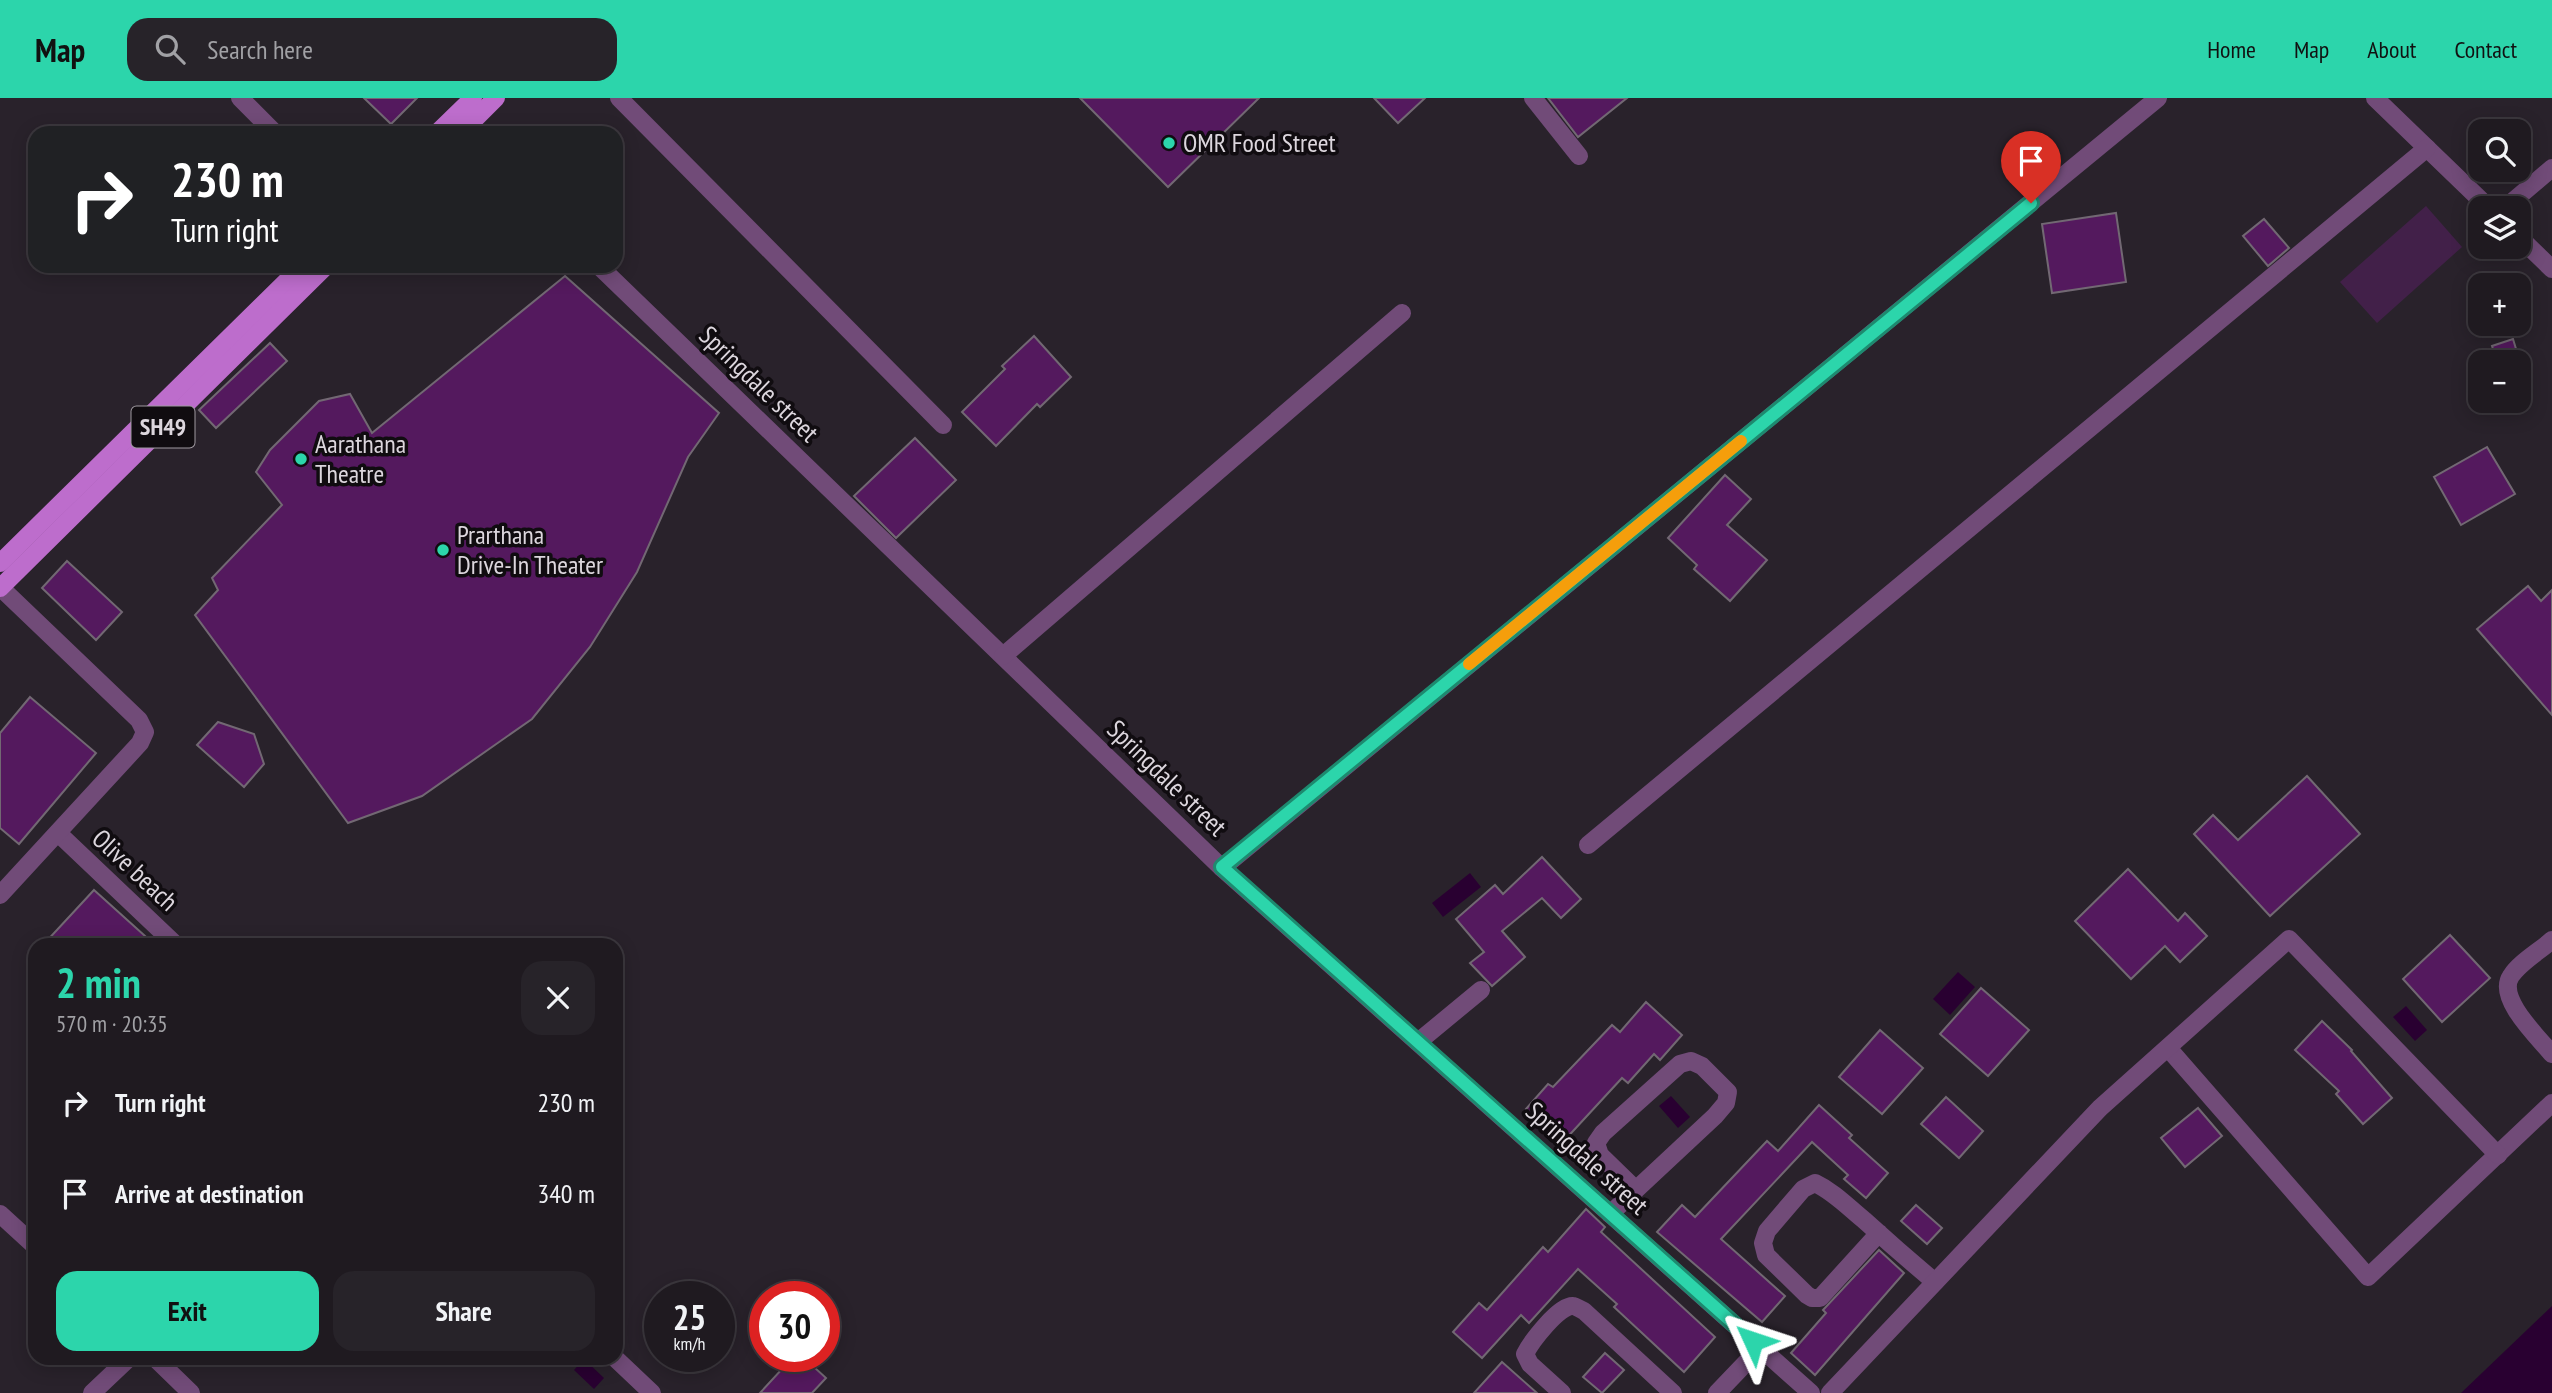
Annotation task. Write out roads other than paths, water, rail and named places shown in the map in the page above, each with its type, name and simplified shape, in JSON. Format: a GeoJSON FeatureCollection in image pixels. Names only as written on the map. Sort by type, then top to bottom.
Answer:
{"type":"FeatureCollection","features":[{"type":"Feature","properties":{"kind":"main road"},"geometry":{"type":"LineString","coordinates":[[444,126],[473,98]]}},
{"type":"Feature","properties":{"kind":"main road"},"geometry":{"type":"LineString","coordinates":[[468,126],[496,98]]}},
{"type":"Feature","properties":{"kind":"main road","name":"SH49"},"geometry":{"type":"LineString","coordinates":[[2,578],[295,273]]}},
{"type":"Feature","properties":{"kind":"main road","name":"SH49"},"geometry":{"type":"LineString","coordinates":[[2,578],[319,273]]}},
{"type":"Feature","properties":{"kind":"street"},"geometry":{"type":"LineString","coordinates":[[240,98],[268,126]]}},
{"type":"Feature","properties":{"kind":"street"},"geometry":{"type":"LineString","coordinates":[[619,98],[943,425]]}},
{"type":"Feature","properties":{"kind":"street"},"geometry":{"type":"LineString","coordinates":[[1533,98],[1579,156]]}},
{"type":"Feature","properties":{"kind":"street"},"geometry":{"type":"LineString","coordinates":[[1222,867],[2158,98]]}},
{"type":"Feature","properties":{"kind":"street"},"geometry":{"type":"LineString","coordinates":[[2375,98],[2477,196]]}},
{"type":"Feature","properties":{"kind":"street"},"geometry":{"type":"LineString","coordinates":[[1588,845],[2427,148]]}},
{"type":"Feature","properties":{"kind":"street"},"geometry":{"type":"LineString","coordinates":[[2519,196],[2552,168]]}},
{"type":"Feature","properties":{"kind":"street"},"geometry":{"type":"LineString","coordinates":[[2531,249],[2552,269]]}},
{"type":"Feature","properties":{"kind":"street","name":"Springdale street"},"geometry":{"type":"LineString","coordinates":[[606,273],[1222,867],[1811,1393]]}},
{"type":"Feature","properties":{"kind":"street"},"geometry":{"type":"LineString","coordinates":[[1003,656],[1402,313]]}},
{"type":"Feature","properties":{"kind":"street"},"geometry":{"type":"LineString","coordinates":[[0,895],[140,743],[145,732],[139,720],[2,578]]}},
{"type":"Feature","properties":{"kind":"street","name":"Olive beach"},"geometry":{"type":"LineString","coordinates":[[58,833],[169,938]]}},
{"type":"Feature","properties":{"kind":"street"},"geometry":{"type":"LineString","coordinates":[[1830,1393],[2100,1108],[2288,939],[2498,1155]]}},
{"type":"Feature","properties":{"kind":"street"},"geometry":{"type":"LineString","coordinates":[[2552,940],[2511,976],[2507,986],[2511,1003],[2552,1054]]}},
{"type":"Feature","properties":{"kind":"street"},"geometry":{"type":"LineString","coordinates":[[1418,1042],[1481,990]]}},
{"type":"Feature","properties":{"kind":"street"},"geometry":{"type":"LineString","coordinates":[[2168,1048],[2368,1277],[2552,1103]]}},
{"type":"Feature","properties":{"kind":"street"},"geometry":{"type":"LineString","coordinates":[[1610,1214],[1636,1190],[1715,1116],[1726,1103],[1728,1092],[1702,1066],[1691,1060],[1680,1064],[1603,1133],[1596,1143],[1600,1155],[1636,1190]]}},
{"type":"Feature","properties":{"kind":"street"},"geometry":{"type":"LineString","coordinates":[[1878,1233],[1820,1298],[1807,1295],[1766,1255],[1763,1243],[1767,1231],[1803,1189],[1815,1184],[1828,1189],[1935,1282]]}},
{"type":"Feature","properties":{"kind":"street"},"geometry":{"type":"LineString","coordinates":[[0,1214],[28,1240]]}},
{"type":"Feature","properties":{"kind":"street"},"geometry":{"type":"LineString","coordinates":[[1562,1393],[1530,1364],[1525,1354],[1531,1343],[1562,1309],[1574,1306],[1584,1311],[1673,1393]]}},
{"type":"Feature","properties":{"kind":"street"},"geometry":{"type":"LineString","coordinates":[[1717,1393],[1760,1348]]}},
{"type":"Feature","properties":{"kind":"street"},"geometry":{"type":"LineString","coordinates":[[92,1393],[122,1365]]}},
{"type":"Feature","properties":{"kind":"street"},"geometry":{"type":"LineString","coordinates":[[162,1365],[191,1393]]}},
{"type":"Feature","properties":{"kind":"street"},"geometry":{"type":"LineString","coordinates":[[622,1365],[652,1393]]}},
{"type":"Feature","properties":{"kind":"place","name":"OMR Food Street"},"geometry":{"type":"Point","coordinates":[1169,143]}},
{"type":"Feature","properties":{"kind":"place","name":"Aarathana Theatre"},"geometry":{"type":"Point","coordinates":[301,459]}},
{"type":"Feature","properties":{"kind":"place","name":"Prarthana Drive-In Theater"},"geometry":{"type":"Point","coordinates":[443,550]}}]}
